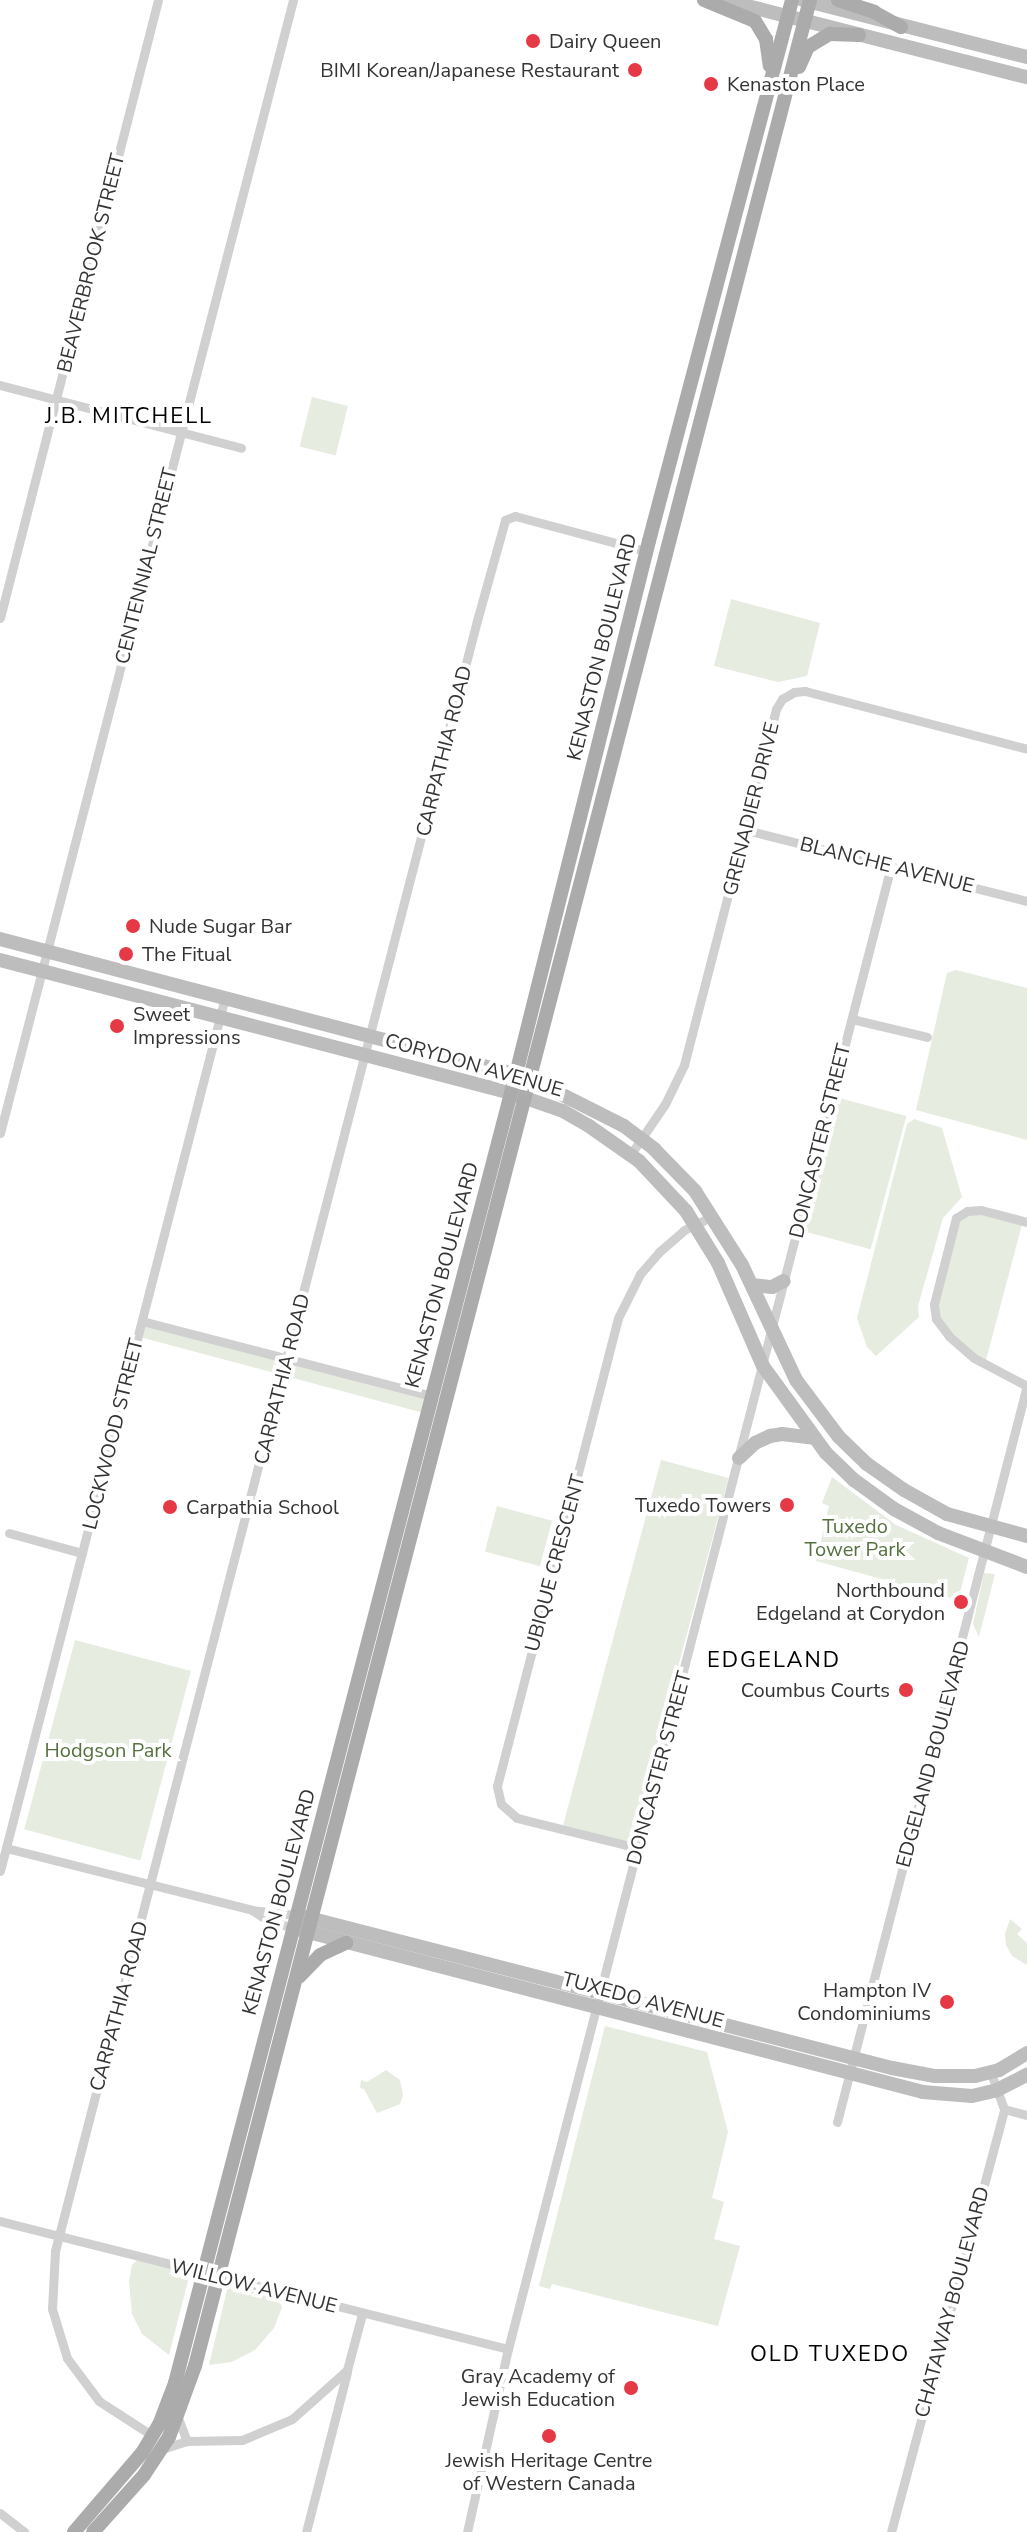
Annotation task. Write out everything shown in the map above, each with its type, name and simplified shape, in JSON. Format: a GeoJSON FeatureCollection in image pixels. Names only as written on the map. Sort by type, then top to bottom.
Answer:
{"type":"FeatureCollection","features":[{"type":"Feature","properties":{"kind":"main road"},"geometry":{"type":"LineString","coordinates":[[704,0],[755,21],[766,39],[772,75]]}},
{"type":"Feature","properties":{"kind":"main road"},"geometry":{"type":"LineString","coordinates":[[724,0],[1027,77]]}},
{"type":"Feature","properties":{"kind":"main road","name":"KENASTON BOULEVARD"},"geometry":{"type":"LineString","coordinates":[[523,1076],[646,551],[792,0]]}},
{"type":"Feature","properties":{"kind":"main road"},"geometry":{"type":"LineString","coordinates":[[838,0],[874,12],[901,27]]}},
{"type":"Feature","properties":{"kind":"main road"},"geometry":{"type":"LineString","coordinates":[[807,1],[1027,57]]}},
{"type":"Feature","properties":{"kind":"main road","name":"KENASTON BOULEVARD"},"geometry":{"type":"LineString","coordinates":[[93,2532],[162,2449],[178,2418],[219,2278],[518,1095],[807,1]]}},
{"type":"Feature","properties":{"kind":"main road"},"geometry":{"type":"LineString","coordinates":[[779,115],[808,47],[830,34],[859,35]]}},
{"type":"Feature","properties":{"kind":"main road","name":"CORYDON AVENUE"},"geometry":{"type":"LineString","coordinates":[[0,939],[523,1076],[567,1094],[642,1139],[695,1191],[752,1285],[797,1383],[817,1412],[867,1464],[904,1490],[947,1514],[1027,1536]]}},
{"type":"Feature","properties":{"kind":"main road","name":"CORYDON AVENUE"},"geometry":{"type":"LineString","coordinates":[[0,960],[518,1095],[563,1111],[631,1154],[656,1177],[695,1224],[739,1309],[763,1366],[780,1394],[814,1438],[854,1480],[894,1509],[938,1533],[1027,1567]]}},
{"type":"Feature","properties":{"kind":"main road","name":"KENASTON BOULEVARD"},"geometry":{"type":"LineString","coordinates":[[74,2532],[131,2467],[153,2436],[171,2395],[431,1396],[518,1095]]}},
{"type":"Feature","properties":{"kind":"main road"},"geometry":{"type":"LineString","coordinates":[[752,1285],[772,1287],[784,1281]]}},
{"type":"Feature","properties":{"kind":"main road"},"geometry":{"type":"LineString","coordinates":[[739,1309],[758,1301]]}},
{"type":"Feature","properties":{"kind":"main road"},"geometry":{"type":"LineString","coordinates":[[780,1394],[797,1383]]}},
{"type":"Feature","properties":{"kind":"main road"},"geometry":{"type":"LineString","coordinates":[[739,1458],[755,1443],[770,1436],[782,1434],[814,1438]]}},
{"type":"Feature","properties":{"kind":"main road","name":"TUXEDO AVENUE"},"geometry":{"type":"LineString","coordinates":[[294,1922],[600,1993],[854,2059],[935,2076],[991,2073],[1027,2053]]}},
{"type":"Feature","properties":{"kind":"main road","name":"TUXEDO AVENUE"},"geometry":{"type":"LineString","coordinates":[[310,1926],[346,1943],[850,2075],[942,2095],[972,2096],[997,2090],[1027,2075]]}},
{"type":"Feature","properties":{"kind":"main road"},"geometry":{"type":"LineString","coordinates":[[296,1980],[320,1955],[346,1943]]}},
{"type":"Feature","properties":{"kind":"main road"},"geometry":{"type":"LineString","coordinates":[[729,2043],[732,2028]]}},
{"type":"Feature","properties":{"kind":"street","name":"BEAVERBROOK STREET"},"geometry":{"type":"LineString","coordinates":[[0,618],[158,0]]}},
{"type":"Feature","properties":{"kind":"street","name":"CENTENNIAL STREET"},"geometry":{"type":"LineString","coordinates":[[0,1133],[293,0]]}},
{"type":"Feature","properties":{"kind":"street"},"geometry":{"type":"LineString","coordinates":[[0,385],[241,448]]}},
{"type":"Feature","properties":{"kind":"street","name":"CARPATHIA ROAD"},"geometry":{"type":"LineString","coordinates":[[153,2436],[99,2401],[62,2349],[51,2297],[59,2236],[505,520],[515,516],[646,551]]}},
{"type":"Feature","properties":{"kind":"street","name":"GRENADIER DRIVE"},"geometry":{"type":"LineString","coordinates":[[631,1154],[665,1104],[684,1065],[776,709],[782,699],[794,692],[805,691],[1027,749]]}},
{"type":"Feature","properties":{"kind":"street","name":"BLANCHE AVENUE"},"geometry":{"type":"LineString","coordinates":[[746,830],[1027,901]]}},
{"type":"Feature","properties":{"kind":"street","name":"DONCASTER STREET"},"geometry":{"type":"LineString","coordinates":[[464,2530],[891,866]]}},
{"type":"Feature","properties":{"kind":"street","name":"LOCKWOOD STREET"},"geometry":{"type":"LineString","coordinates":[[0,1871],[225,997]]}},
{"type":"Feature","properties":{"kind":"street"},"geometry":{"type":"LineString","coordinates":[[852,1019],[927,1037]]}},
{"type":"Feature","properties":{"kind":"street"},"geometry":{"type":"LineString","coordinates":[[1027,1222],[981,1210],[967,1211],[956,1218],[934,1304],[936,1319],[966,1351],[1027,1386]]}},
{"type":"Feature","properties":{"kind":"street","name":"UBIQUE CRESCENT"},"geometry":{"type":"LineString","coordinates":[[638,1848],[517,1818],[501,1804],[497,1786],[618,1318],[640,1274],[659,1252],[695,1224],[711,1217]]}},
{"type":"Feature","properties":{"kind":"street"},"geometry":{"type":"LineString","coordinates":[[142,1321],[431,1396]]}},
{"type":"Feature","properties":{"kind":"street","name":"EDGELAND BOULEVARD"},"geometry":{"type":"LineString","coordinates":[[837,2122],[1027,1386]]}},
{"type":"Feature","properties":{"kind":"street"},"geometry":{"type":"LineString","coordinates":[[9,1533],[82,1553]]}},
{"type":"Feature","properties":{"kind":"street","name":"TUXEDO AVENUE"},"geometry":{"type":"LineString","coordinates":[[6,1848],[294,1922]]}},
{"type":"Feature","properties":{"kind":"street"},"geometry":{"type":"LineString","coordinates":[[991,2073],[1004,2109],[1027,2115]]}},
{"type":"Feature","properties":{"kind":"street","name":"CHATAWAY BOULEVARD"},"geometry":{"type":"LineString","coordinates":[[891,2532],[1004,2109]]}},
{"type":"Feature","properties":{"kind":"street","name":"WILLOW AVENUE"},"geometry":{"type":"LineString","coordinates":[[0,2221],[508,2349]]}},
{"type":"Feature","properties":{"kind":"street"},"geometry":{"type":"LineString","coordinates":[[306,2532],[362,2314]]}},
{"type":"Feature","properties":{"kind":"street"},"geometry":{"type":"LineString","coordinates":[[162,2449],[187,2441],[230,2442],[272,2430],[301,2412],[347,2370]]}},
{"type":"Feature","properties":{"kind":"street"},"geometry":{"type":"LineString","coordinates":[[178,2418],[187,2441]]}},
{"type":"Feature","properties":{"kind":"street"},"geometry":{"type":"LineString","coordinates":[[0,2513],[24,2532]]}},
{"type":"Feature","properties":{"kind":"green space"},"geometry":{"type":"Polygon","coordinates":[[[312,397],[348,406],[336,455],[300,446],[312,397]]]}},
{"type":"Feature","properties":{"kind":"green space"},"geometry":{"type":"Polygon","coordinates":[[[731,599],[820,623],[807,676],[778,682],[714,666],[731,599]]]}},
{"type":"Feature","properties":{"kind":"green space"},"geometry":{"type":"Polygon","coordinates":[[[956,970],[1027,988],[1027,1140],[916,1110],[947,973],[956,970]]]}},
{"type":"Feature","properties":{"kind":"green space"},"geometry":{"type":"Polygon","coordinates":[[[832,1096],[906,1116],[871,1249],[796,1229],[832,1096]]]}},
{"type":"Feature","properties":{"kind":"green space"},"geometry":{"type":"Polygon","coordinates":[[[914,1119],[942,1128],[962,1197],[943,1218],[918,1306],[919,1317],[876,1356],[867,1347],[857,1318],[907,1124],[914,1119]]]}},
{"type":"Feature","properties":{"kind":"green space"},"geometry":{"type":"Polygon","coordinates":[[[967,1211],[1023,1221],[985,1364],[936,1319],[934,1304],[956,1218],[967,1211]]]}},
{"type":"Feature","properties":{"kind":"green space"},"geometry":{"type":"Polygon","coordinates":[[[142,1321],[431,1398],[427,1414],[138,1336],[142,1321]]]}},
{"type":"Feature","properties":{"kind":"green space"},"geometry":{"type":"Polygon","coordinates":[[[661,1460],[729,1478],[631,1843],[563,1825],[661,1460]]]}},
{"type":"Feature","properties":{"kind":"green space","name":"Tuxedo Tower Park"},"geometry":{"type":"Polygon","coordinates":[[[832,1477],[896,1525],[969,1558],[958,1600],[816,1561],[829,1506],[822,1503],[832,1477]]]}},
{"type":"Feature","properties":{"kind":"green space"},"geometry":{"type":"Polygon","coordinates":[[[497,1506],[552,1521],[540,1566],[485,1551],[497,1506]]]}},
{"type":"Feature","properties":{"kind":"green space"},"geometry":{"type":"Polygon","coordinates":[[[984,1573],[995,1574],[979,1637],[973,1624],[984,1573]]]}},
{"type":"Feature","properties":{"kind":"green space","name":"Hodgson Park"},"geometry":{"type":"Polygon","coordinates":[[[75,1640],[191,1671],[140,1860],[24,1829],[75,1640]]]}},
{"type":"Feature","properties":{"kind":"green space"},"geometry":{"type":"Polygon","coordinates":[[[1010,1919],[1022,1929],[1017,1934],[1027,1943],[1027,1965],[1012,1956],[1006,1945],[1005,1934],[1010,1919]]]}},
{"type":"Feature","properties":{"kind":"green space"},"geometry":{"type":"Polygon","coordinates":[[[605,2026],[707,2052],[728,2132],[712,2198],[724,2202],[714,2239],[740,2246],[718,2326],[552,2284],[550,2289],[539,2286],[605,2026]]]}},
{"type":"Feature","properties":{"kind":"green space"},"geometry":{"type":"Polygon","coordinates":[[[386,2070],[400,2080],[403,2095],[400,2104],[377,2113],[364,2089],[360,2088],[361,2080],[367,2082],[386,2070]]]}},
{"type":"Feature","properties":{"kind":"green space"},"geometry":{"type":"Polygon","coordinates":[[[137,2260],[190,2273],[169,2355],[142,2334],[132,2314],[129,2281],[132,2265],[137,2260]]]}},
{"type":"Feature","properties":{"kind":"green space"},"geometry":{"type":"Polygon","coordinates":[[[228,2286],[277,2297],[282,2307],[274,2328],[255,2350],[232,2362],[209,2365],[228,2286]]]}},
{"type":"Feature","properties":{"kind":"place","name":"Dairy Queen"},"geometry":{"type":"Point","coordinates":[533,41]}},
{"type":"Feature","properties":{"kind":"place","name":"BIMI Korean/Japanese Restaurant"},"geometry":{"type":"Point","coordinates":[635,70]}},
{"type":"Feature","properties":{"kind":"place","name":"Kenaston Place"},"geometry":{"type":"Point","coordinates":[711,84]}},
{"type":"Feature","properties":{"kind":"place","name":"Nude Sugar Bar"},"geometry":{"type":"Point","coordinates":[133,926]}},
{"type":"Feature","properties":{"kind":"place","name":"The Fitual"},"geometry":{"type":"Point","coordinates":[126,954]}},
{"type":"Feature","properties":{"kind":"place","name":"Sweet Impressions"},"geometry":{"type":"Point","coordinates":[117,1026]}},
{"type":"Feature","properties":{"kind":"place","name":"Tuxedo Towers"},"geometry":{"type":"Point","coordinates":[787,1505]}},
{"type":"Feature","properties":{"kind":"place","name":"Carpathia School"},"geometry":{"type":"Point","coordinates":[170,1507]}},
{"type":"Feature","properties":{"kind":"place","name":"Northbound Edgeland at Corydon"},"geometry":{"type":"Point","coordinates":[961,1602]}},
{"type":"Feature","properties":{"kind":"place","name":"Coumbus Courts"},"geometry":{"type":"Point","coordinates":[906,1690]}},
{"type":"Feature","properties":{"kind":"place","name":"Hampton IV Condominiums"},"geometry":{"type":"Point","coordinates":[947,2002]}},
{"type":"Feature","properties":{"kind":"place","name":"Gray Academy of Jewish Education"},"geometry":{"type":"Point","coordinates":[631,2388]}},
{"type":"Feature","properties":{"kind":"place","name":"Jewish Heritage Centre of Western Canada"},"geometry":{"type":"Point","coordinates":[549,2436]}},
{"type":"Feature","properties":{"kind":"district","name":"J.B. MITCHELL"},"geometry":{"type":"Point","coordinates":[129,417]}},
{"type":"Feature","properties":{"kind":"district","name":"EDGELAND"},"geometry":{"type":"Point","coordinates":[774,1661]}},
{"type":"Feature","properties":{"kind":"district","name":"OLD TUXEDO"},"geometry":{"type":"Point","coordinates":[830,2355]}}]}
